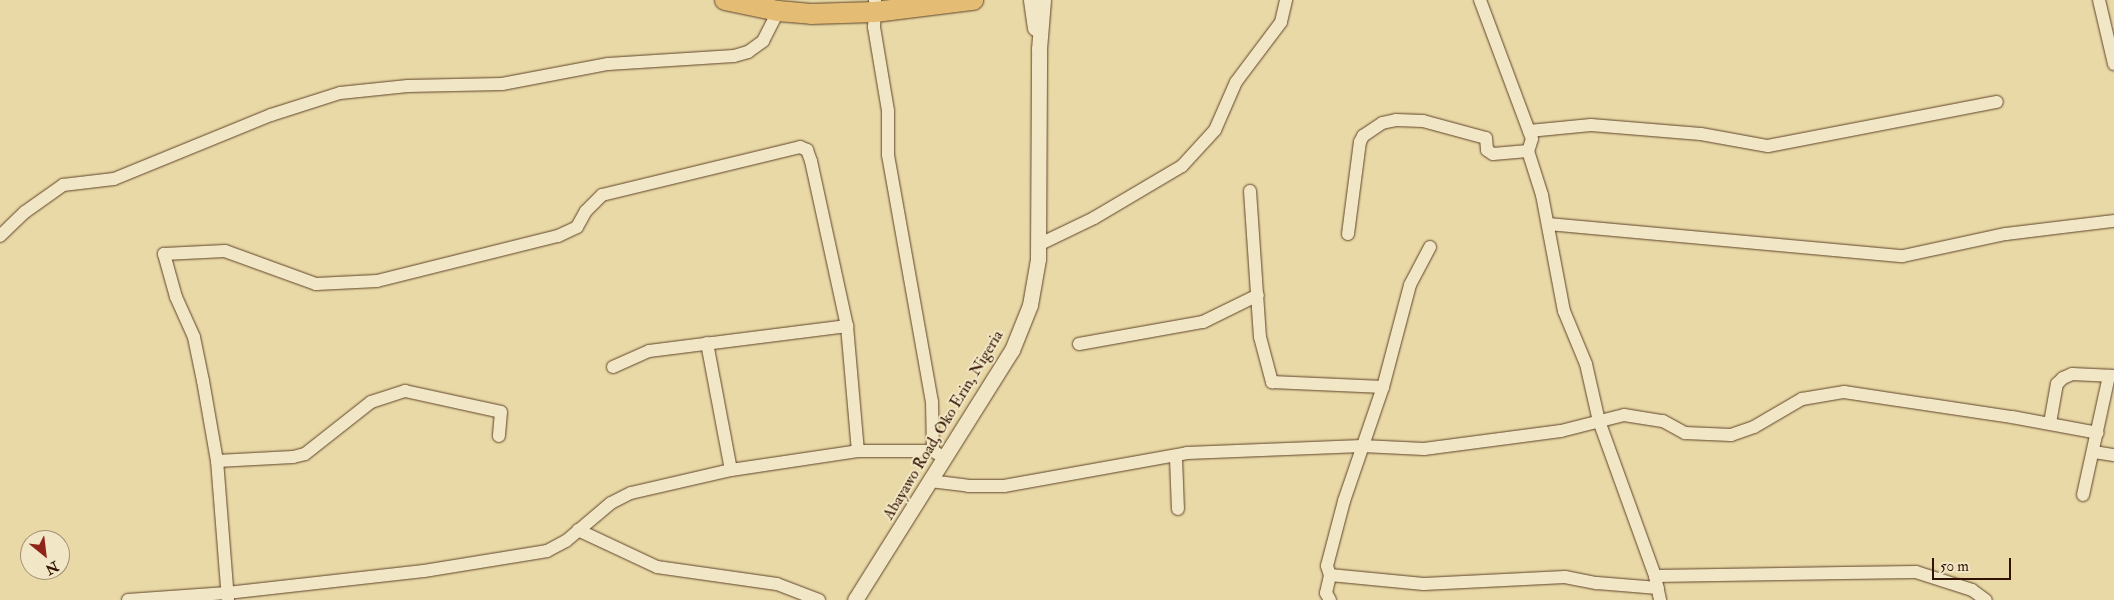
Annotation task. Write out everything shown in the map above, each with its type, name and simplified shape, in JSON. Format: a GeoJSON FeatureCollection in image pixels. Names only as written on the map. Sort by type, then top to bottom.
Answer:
{"type":"FeatureCollection","features":[{"type":"Feature","properties":{"kind":"highway"},"geometry":{"type":"LineString","coordinates":[[725,0],[772,6],[973,0]]}},
{"type":"Feature","properties":{"kind":"street"},"geometry":{"type":"LineString","coordinates":[[1031,0],[1039,49]]}},
{"type":"Feature","properties":{"kind":"street"},"geometry":{"type":"LineString","coordinates":[[1039,49],[1043,0]]}},
{"type":"Feature","properties":{"kind":"street"},"geometry":{"type":"LineString","coordinates":[[1038,245],[1094,218],[1182,166],[1216,130],[1236,82],[1281,22],[1286,0]]}},
{"type":"Feature","properties":{"kind":"street"},"geometry":{"type":"LineString","coordinates":[[1480,0],[1532,139],[1528,151],[1548,224],[1564,311],[1586,364],[1599,421],[1658,588]]}},
{"type":"Feature","properties":{"kind":"street"},"geometry":{"type":"LineString","coordinates":[[2099,0],[2114,64]]}},
{"type":"Feature","properties":{"kind":"street"},"geometry":{"type":"LineString","coordinates":[[128,600],[228,597],[524,556],[557,546],[610,503],[630,492],[732,470],[858,451],[939,454],[932,402],[888,155],[888,111],[874,27],[878,3]]}},
{"type":"Feature","properties":{"kind":"street"},"geometry":{"type":"LineString","coordinates":[[0,236],[24,212],[63,185],[114,179],[271,115],[340,93],[408,86],[502,84],[608,64],[734,56],[748,52],[763,41],[772,6]]}},
{"type":"Feature","properties":{"kind":"street","name":"Abayawo Road, Oko Erin, Nigeria"},"geometry":{"type":"LineString","coordinates":[[855,600],[930,481],[939,454],[1012,350],[1030,305],[1038,245],[1039,49]]}},
{"type":"Feature","properties":{"kind":"street"},"geometry":{"type":"LineString","coordinates":[[1529,131],[1591,125],[1701,134],[1768,146],[1996,102]]}},
{"type":"Feature","properties":{"kind":"street"},"geometry":{"type":"LineString","coordinates":[[1348,234],[1360,142],[1363,136],[1382,124],[1396,120],[1423,121],[1486,138],[1488,150],[1492,154],[1528,151]]}},
{"type":"Feature","properties":{"kind":"street"},"geometry":{"type":"LineString","coordinates":[[228,597],[217,461],[194,337],[176,297],[164,254],[226,251],[316,284],[377,281],[558,236],[577,227],[586,211],[602,195],[800,147],[807,150],[811,161],[846,326],[858,451]]}},
{"type":"Feature","properties":{"kind":"street"},"geometry":{"type":"LineString","coordinates":[[1250,191],[1260,336],[1274,384],[1325,382],[1383,387]]}},
{"type":"Feature","properties":{"kind":"street"},"geometry":{"type":"LineString","coordinates":[[1548,224],[1903,256],[2006,234],[2114,221]]}},
{"type":"Feature","properties":{"kind":"street"},"geometry":{"type":"LineString","coordinates":[[1330,600],[1326,593],[1330,575],[1327,566],[1362,446],[1383,387],[1410,285],[1430,246]]}},
{"type":"Feature","properties":{"kind":"street"},"geometry":{"type":"LineString","coordinates":[[1079,344],[1146,330],[1203,322],[1258,295]]}},
{"type":"Feature","properties":{"kind":"street"},"geometry":{"type":"LineString","coordinates":[[613,367],[649,351],[846,326]]}},
{"type":"Feature","properties":{"kind":"street"},"geometry":{"type":"LineString","coordinates":[[707,343],[732,470]]}},
{"type":"Feature","properties":{"kind":"street"},"geometry":{"type":"LineString","coordinates":[[2050,423],[2057,384],[2063,378],[2072,374],[2112,376],[2083,495]]}},
{"type":"Feature","properties":{"kind":"street"},"geometry":{"type":"LineString","coordinates":[[217,461],[293,458],[305,454],[371,402],[405,391],[501,412],[499,436]]}},
{"type":"Feature","properties":{"kind":"street"},"geometry":{"type":"LineString","coordinates":[[930,481],[968,486],[1004,486],[1176,458],[1187,454],[1362,446],[1424,449],[1533,436],[1599,421],[1637,416],[1663,421],[1685,432],[1731,435],[1754,427],[1802,399],[1844,392],[2050,423],[2098,433]]}},
{"type":"Feature","properties":{"kind":"street"},"geometry":{"type":"LineString","coordinates":[[2094,452],[2114,455]]}},
{"type":"Feature","properties":{"kind":"street"},"geometry":{"type":"LineString","coordinates":[[1176,458],[1178,509]]}},
{"type":"Feature","properties":{"kind":"street"},"geometry":{"type":"LineString","coordinates":[[578,530],[657,567],[777,584],[819,600]]}},
{"type":"Feature","properties":{"kind":"street"},"geometry":{"type":"LineString","coordinates":[[1330,575],[1424,584],[1572,577],[1597,583],[1658,588],[1916,572],[1972,590],[1986,600]]}}]}
